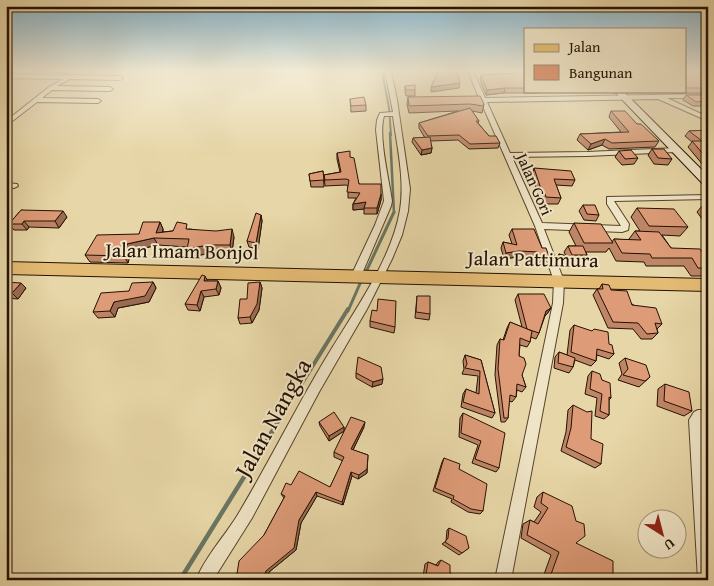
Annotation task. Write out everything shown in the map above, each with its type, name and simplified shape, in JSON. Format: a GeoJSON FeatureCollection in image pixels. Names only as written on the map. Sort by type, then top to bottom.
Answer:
{"type":"FeatureCollection","features":[{"type":"Feature","properties":{"kind":"main road"},"geometry":{"type":"LineString","coordinates":[[624,98],[708,183]]}},
{"type":"Feature","properties":{"kind":"main road","name":"Jalan Imam Bonjol"},"geometry":{"type":"LineString","coordinates":[[6,268],[357,276]]}},
{"type":"Feature","properties":{"kind":"main road","name":"Jalan Pattimura"},"geometry":{"type":"LineString","coordinates":[[357,276],[708,285]]}},
{"type":"Feature","properties":{"kind":"street"},"geometry":{"type":"LineString","coordinates":[[472,100],[535,98]]}},
{"type":"Feature","properties":{"kind":"street"},"geometry":{"type":"LineString","coordinates":[[663,98],[708,119]]}},
{"type":"Feature","properties":{"kind":"street"},"geometry":{"type":"LineString","coordinates":[[6,124],[37,100],[98,101]]}},
{"type":"Feature","properties":{"kind":"street"},"geometry":{"type":"LineString","coordinates":[[394,100],[404,100]]}},
{"type":"Feature","properties":{"kind":"street","name":"Jalan Nangka"},"geometry":{"type":"LineString","coordinates":[[204,580],[247,514],[343,338],[380,277],[402,222],[406,202],[404,170],[392,114],[394,100]]}},
{"type":"Feature","properties":{"kind":"street","name":"Jalan Gori"},"geometry":{"type":"LineString","coordinates":[[482,100],[539,226],[559,282]]}},
{"type":"Feature","properties":{"kind":"street"},"geometry":{"type":"LineString","coordinates":[[357,276],[388,205],[380,144],[379,118],[381,114],[392,114]]}},
{"type":"Feature","properties":{"kind":"street"},"geometry":{"type":"LineString","coordinates":[[507,155],[676,150]]}},
{"type":"Feature","properties":{"kind":"street"},"geometry":{"type":"LineString","coordinates":[[539,226],[622,230],[625,228],[625,224],[611,204],[610,199],[708,197]]}},
{"type":"Feature","properties":{"kind":"street"},"geometry":{"type":"LineString","coordinates":[[503,580],[558,303],[559,282]]}},
{"type":"Feature","properties":{"kind":"street"},"geometry":{"type":"LineString","coordinates":[[706,580],[695,420],[698,416],[708,416]]}},
{"type":"Feature","properties":{"kind":"building"},"geometry":{"type":"Polygon","coordinates":[[[364,98],[366,105],[351,106],[350,99],[364,98]]]}},
{"type":"Feature","properties":{"kind":"building"},"geometry":{"type":"Polygon","coordinates":[[[408,98],[481,98],[484,104],[483,106],[470,104],[409,106],[408,98]]]}},
{"type":"Feature","properties":{"kind":"building"},"geometry":{"type":"Polygon","coordinates":[[[691,98],[708,98],[708,101],[696,102],[691,98]]]}},
{"type":"Feature","properties":{"kind":"building"},"geometry":{"type":"Polygon","coordinates":[[[470,108],[479,121],[476,121],[489,136],[496,136],[500,143],[470,144],[459,135],[428,136],[419,123],[470,108]]]}},
{"type":"Feature","properties":{"kind":"building"},"geometry":{"type":"Polygon","coordinates":[[[611,111],[625,111],[637,124],[641,124],[659,141],[612,143],[605,139],[591,144],[580,134],[629,132],[611,111]]]}},
{"type":"Feature","properties":{"kind":"building"},"geometry":{"type":"Polygon","coordinates":[[[708,130],[708,160],[692,141],[702,141],[689,131],[708,130]]]}},
{"type":"Feature","properties":{"kind":"building"},"geometry":{"type":"Polygon","coordinates":[[[430,137],[432,148],[422,150],[413,138],[430,137]]]}},
{"type":"Feature","properties":{"kind":"building"},"geometry":{"type":"Polygon","coordinates":[[[652,149],[664,149],[672,159],[658,158],[652,149]]]}},
{"type":"Feature","properties":{"kind":"building"},"geometry":{"type":"Polygon","coordinates":[[[631,150],[638,158],[625,159],[619,151],[631,150]]]}},
{"type":"Feature","properties":{"kind":"building"},"geometry":{"type":"Polygon","coordinates":[[[350,151],[350,157],[354,158],[359,184],[381,184],[381,194],[377,208],[364,208],[366,202],[353,204],[360,193],[347,192],[349,180],[325,180],[324,175],[341,172],[337,153],[350,151]]]}},
{"type":"Feature","properties":{"kind":"building"},"geometry":{"type":"Polygon","coordinates":[[[534,168],[571,171],[575,180],[554,179],[561,198],[546,197],[543,189],[541,189],[534,168]]]}},
{"type":"Feature","properties":{"kind":"building"},"geometry":{"type":"Polygon","coordinates":[[[323,171],[324,180],[310,181],[309,174],[323,171]]]}},
{"type":"Feature","properties":{"kind":"building"},"geometry":{"type":"Polygon","coordinates":[[[583,205],[595,205],[599,215],[587,214],[583,205]]]}},
{"type":"Feature","properties":{"kind":"building"},"geometry":{"type":"Polygon","coordinates":[[[702,206],[708,207],[708,213],[702,206]]]}},
{"type":"Feature","properties":{"kind":"building"},"geometry":{"type":"Polygon","coordinates":[[[637,208],[674,209],[688,227],[649,226],[637,208]]]}},
{"type":"Feature","properties":{"kind":"building"},"geometry":{"type":"Polygon","coordinates":[[[21,210],[63,211],[55,221],[24,221],[22,224],[9,224],[21,210]]]}},
{"type":"Feature","properties":{"kind":"building"},"geometry":{"type":"Polygon","coordinates":[[[256,213],[261,215],[256,243],[247,241],[256,213]]]}},
{"type":"Feature","properties":{"kind":"building"},"geometry":{"type":"Polygon","coordinates":[[[143,222],[160,222],[156,233],[173,231],[177,222],[187,224],[186,229],[216,231],[232,229],[230,245],[208,245],[187,249],[189,239],[154,238],[127,244],[124,256],[85,255],[97,235],[139,234],[143,222]]]}},
{"type":"Feature","properties":{"kind":"building"},"geometry":{"type":"Polygon","coordinates":[[[574,223],[601,224],[613,243],[584,243],[574,223]]]}},
{"type":"Feature","properties":{"kind":"building"},"geometry":{"type":"Polygon","coordinates":[[[512,229],[534,229],[542,248],[546,248],[549,256],[539,257],[538,252],[519,251],[506,253],[503,242],[517,245],[512,229]]]}},
{"type":"Feature","properties":{"kind":"building"},"geometry":{"type":"Polygon","coordinates":[[[635,231],[659,232],[671,248],[700,249],[708,260],[708,268],[698,268],[692,258],[652,258],[650,254],[622,253],[614,239],[641,240],[635,231]]]}},
{"type":"Feature","properties":{"kind":"building"},"geometry":{"type":"Polygon","coordinates":[[[568,246],[583,246],[587,255],[572,255],[568,246]]]}},
{"type":"Feature","properties":{"kind":"building"},"geometry":{"type":"Polygon","coordinates":[[[559,254],[567,256],[570,264],[562,263],[559,254]]]}},
{"type":"Feature","properties":{"kind":"building"},"geometry":{"type":"Polygon","coordinates":[[[202,275],[205,276],[204,281],[218,281],[216,289],[201,291],[197,305],[185,304],[202,275]]]}},
{"type":"Feature","properties":{"kind":"building"},"geometry":{"type":"Polygon","coordinates":[[[6,282],[21,283],[12,293],[6,293],[6,282]]]}},
{"type":"Feature","properties":{"kind":"building"},"geometry":{"type":"Polygon","coordinates":[[[153,282],[145,296],[114,302],[110,311],[93,312],[101,293],[129,291],[132,283],[153,282]]]}},
{"type":"Feature","properties":{"kind":"building"},"geometry":{"type":"Polygon","coordinates":[[[260,282],[257,304],[250,317],[238,318],[240,299],[247,299],[248,283],[260,282]]]}},
{"type":"Feature","properties":{"kind":"building"},"geometry":{"type":"Polygon","coordinates":[[[602,284],[609,285],[611,290],[627,291],[632,305],[656,308],[662,324],[655,323],[658,333],[647,334],[638,323],[613,322],[597,289],[603,289],[602,284]]]}},
{"type":"Feature","properties":{"kind":"building"},"geometry":{"type":"Polygon","coordinates":[[[518,294],[544,294],[551,308],[546,311],[539,333],[527,329],[518,294]]]}},
{"type":"Feature","properties":{"kind":"building"},"geometry":{"type":"Polygon","coordinates":[[[417,296],[430,296],[430,314],[416,312],[417,296]]]}},
{"type":"Feature","properties":{"kind":"building"},"geometry":{"type":"Polygon","coordinates":[[[378,299],[396,301],[395,327],[370,321],[372,310],[377,311],[378,299]]]}},
{"type":"Feature","properties":{"kind":"building"},"geometry":{"type":"Polygon","coordinates":[[[510,322],[532,331],[530,342],[520,338],[519,356],[524,358],[526,364],[522,375],[526,387],[517,384],[516,397],[510,395],[508,418],[504,418],[498,369],[500,339],[504,340],[510,322]]]}},
{"type":"Feature","properties":{"kind":"building"},"geometry":{"type":"Polygon","coordinates":[[[574,325],[592,331],[594,329],[608,332],[609,344],[612,345],[614,354],[597,349],[596,361],[571,352],[574,325]]]}},
{"type":"Feature","properties":{"kind":"building"},"geometry":{"type":"Polygon","coordinates":[[[559,352],[575,358],[573,367],[558,363],[559,352]]]}},
{"type":"Feature","properties":{"kind":"building"},"geometry":{"type":"Polygon","coordinates":[[[465,355],[481,360],[495,413],[463,402],[466,389],[479,394],[480,371],[465,368],[467,364],[465,355]]]}},
{"type":"Feature","properties":{"kind":"building"},"geometry":{"type":"Polygon","coordinates":[[[358,357],[381,367],[383,379],[373,382],[356,373],[358,357]]]}},
{"type":"Feature","properties":{"kind":"building"},"geometry":{"type":"Polygon","coordinates":[[[625,358],[646,365],[650,377],[645,381],[623,375],[628,369],[625,358]]]}},
{"type":"Feature","properties":{"kind":"building"},"geometry":{"type":"Polygon","coordinates":[[[592,371],[600,374],[602,380],[610,383],[609,415],[600,411],[602,394],[590,389],[592,371]]]}},
{"type":"Feature","properties":{"kind":"building"},"geometry":{"type":"Polygon","coordinates":[[[665,384],[689,392],[692,411],[664,401],[665,384]]]}},
{"type":"Feature","properties":{"kind":"building"},"geometry":{"type":"Polygon","coordinates":[[[573,405],[587,412],[592,411],[591,439],[603,444],[601,464],[566,447],[571,428],[573,405]]]}},
{"type":"Feature","properties":{"kind":"building"},"geometry":{"type":"Polygon","coordinates":[[[334,412],[344,427],[329,436],[319,422],[334,412]]]}},
{"type":"Feature","properties":{"kind":"building"},"geometry":{"type":"Polygon","coordinates":[[[463,413],[505,433],[499,468],[475,459],[481,441],[461,433],[463,413]]]}},
{"type":"Feature","properties":{"kind":"building"},"geometry":{"type":"Polygon","coordinates":[[[351,417],[365,422],[351,449],[368,455],[367,469],[359,475],[351,472],[342,502],[316,492],[299,520],[294,548],[266,571],[263,580],[230,580],[237,574],[239,561],[264,535],[285,496],[281,494],[286,483],[291,485],[299,471],[330,487],[344,457],[334,452],[351,417]]]}},
{"type":"Feature","properties":{"kind":"building"},"geometry":{"type":"Polygon","coordinates":[[[444,458],[460,464],[459,469],[487,484],[483,511],[471,509],[453,499],[454,496],[435,488],[444,458]]]}},
{"type":"Feature","properties":{"kind":"building"},"geometry":{"type":"Polygon","coordinates":[[[543,492],[572,506],[576,521],[584,524],[585,536],[576,543],[613,561],[613,580],[605,577],[605,580],[549,580],[559,552],[527,535],[530,520],[538,524],[548,508],[541,503],[543,492]]]}},
{"type":"Feature","properties":{"kind":"building"},"geometry":{"type":"Polygon","coordinates":[[[449,528],[466,536],[469,548],[462,553],[445,542],[448,538],[449,528]]]}},
{"type":"Feature","properties":{"kind":"building"},"geometry":{"type":"Polygon","coordinates":[[[441,560],[450,565],[450,573],[459,580],[421,580],[426,575],[428,562],[438,566],[441,560]]]}},
{"type":"Feature","properties":{"kind":"waterway"},"geometry":{"type":"LineString","coordinates":[[387,98],[391,135]]}},
{"type":"Feature","properties":{"kind":"waterway"},"geometry":{"type":"LineString","coordinates":[[390,133],[394,212]]}},
{"type":"Feature","properties":{"kind":"waterway"},"geometry":{"type":"LineString","coordinates":[[365,274],[394,212]]}},
{"type":"Feature","properties":{"kind":"waterway"},"geometry":{"type":"LineString","coordinates":[[348,311],[362,279]]}},
{"type":"Feature","properties":{"kind":"waterway"},"geometry":{"type":"LineString","coordinates":[[271,433],[348,309]]}},
{"type":"Feature","properties":{"kind":"waterway"},"geometry":{"type":"LineString","coordinates":[[180,580],[272,432]]}}]}
